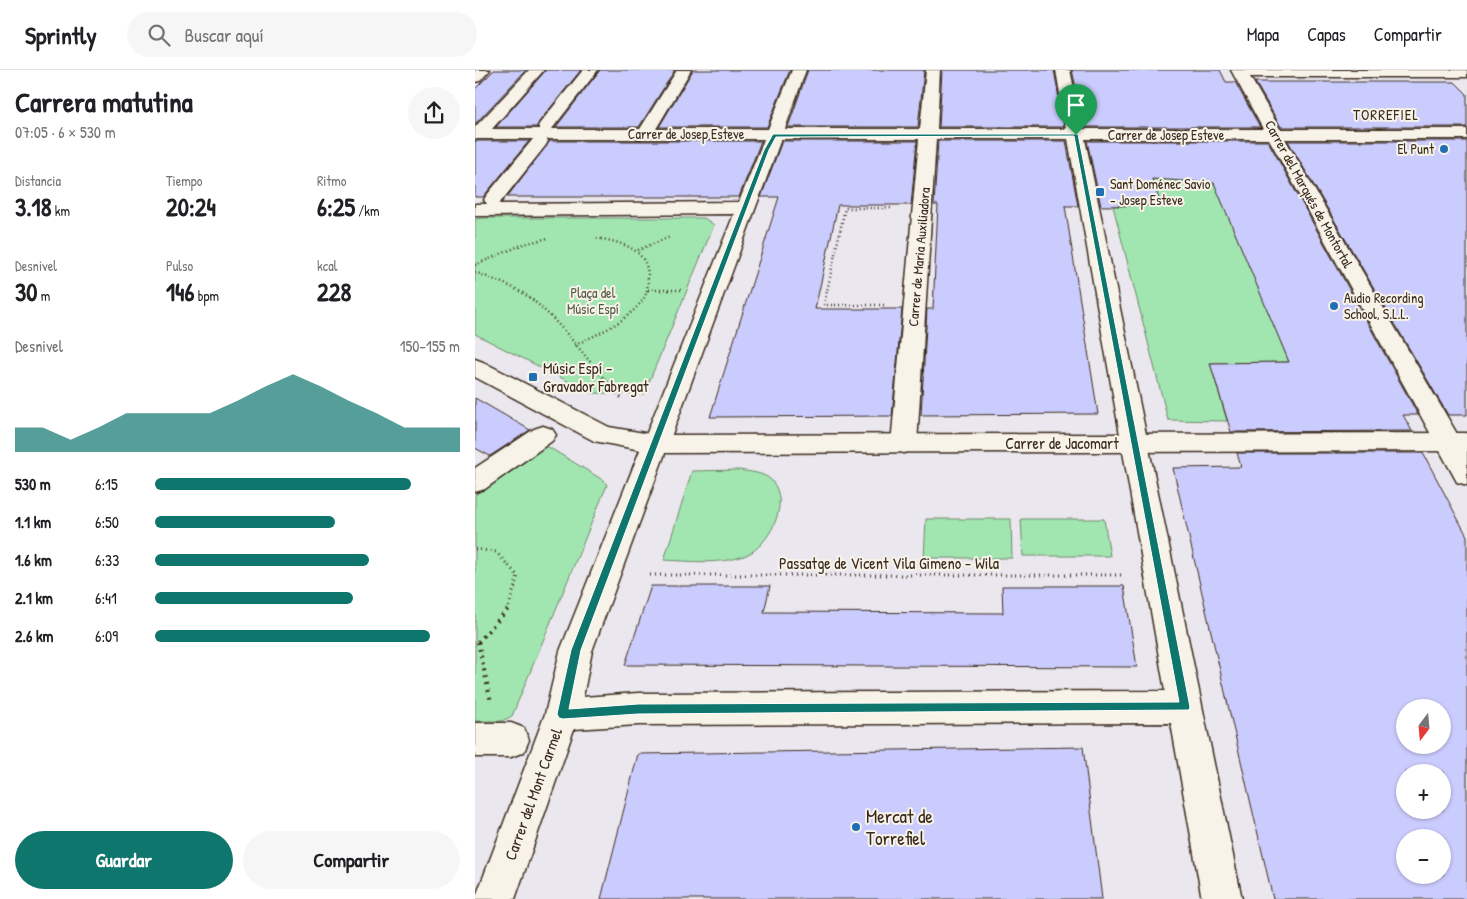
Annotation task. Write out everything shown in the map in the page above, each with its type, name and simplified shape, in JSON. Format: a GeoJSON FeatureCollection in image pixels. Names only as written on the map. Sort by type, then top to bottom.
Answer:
{"type":"FeatureCollection","features":[{"type":"Feature","properties":{"kind":"street"},"geometry":{"type":"LineString","coordinates":[[475,78],[483,70]]}},
{"type":"Feature","properties":{"kind":"street"},"geometry":{"type":"LineString","coordinates":[[476,134],[537,70]]}},
{"type":"Feature","properties":{"kind":"street"},"geometry":{"type":"LineString","coordinates":[[493,200],[591,70]]}},
{"type":"Feature","properties":{"kind":"street"},"geometry":{"type":"LineString","coordinates":[[645,134],[684,70]]}},
{"type":"Feature","properties":{"kind":"street","name":"Carrer del Mont Carmel"},"geometry":{"type":"LineString","coordinates":[[495,899],[563,714],[576,650],[799,70]]}},
{"type":"Feature","properties":{"kind":"street","name":"Carrer de Maria Auxiliadora"},"geometry":{"type":"LineString","coordinates":[[904,444],[933,70]]}},
{"type":"Feature","properties":{"kind":"street"},"geometry":{"type":"LineString","coordinates":[[1063,70],[1222,899]]}},
{"type":"Feature","properties":{"kind":"street"},"geometry":{"type":"LineString","coordinates":[[1239,71],[1466,72]]}},
{"type":"Feature","properties":{"kind":"street","name":"Carrer del Marqués de Montortal"},"geometry":{"type":"LineString","coordinates":[[1239,71],[1457,442],[1467,475]]}},
{"type":"Feature","properties":{"kind":"street","name":"Carrer de Josep Esteve"},"geometry":{"type":"LineString","coordinates":[[476,134],[1277,136],[1467,134]]}},
{"type":"Feature","properties":{"kind":"street"},"geometry":{"type":"LineString","coordinates":[[475,210],[745,208]]}},
{"type":"Feature","properties":{"kind":"street"},"geometry":{"type":"LineString","coordinates":[[475,367],[603,435],[656,444]]}},
{"type":"Feature","properties":{"kind":"street"},"geometry":{"type":"LineString","coordinates":[[475,482],[543,434]]}},
{"type":"Feature","properties":{"kind":"street","name":"Carrer de Jacomart"},"geometry":{"type":"LineString","coordinates":[[656,444],[1457,442]]}},
{"type":"Feature","properties":{"kind":"street"},"geometry":{"type":"LineString","coordinates":[[563,714],[648,709],[1185,707]]}},
{"type":"Feature","properties":{"kind":"path"},"geometry":{"type":"LineString","coordinates":[[887,305],[824,305],[845,208],[899,208]]}},
{"type":"Feature","properties":{"kind":"path"},"geometry":{"type":"LineString","coordinates":[[575,345],[599,334],[621,318],[641,302],[648,290],[648,267],[638,250],[621,243],[588,237]]}},
{"type":"Feature","properties":{"kind":"path"},"geometry":{"type":"LineString","coordinates":[[475,265],[524,244],[549,238]]}},
{"type":"Feature","properties":{"kind":"path"},"geometry":{"type":"LineString","coordinates":[[475,272],[509,286],[530,298],[549,315],[623,400]]}},
{"type":"Feature","properties":{"kind":"path"},"geometry":{"type":"LineString","coordinates":[[648,290],[692,290]]}},
{"type":"Feature","properties":{"kind":"path"},"geometry":{"type":"LineString","coordinates":[[475,549],[496,552],[518,576],[508,610],[477,642],[492,708],[489,740]]}},
{"type":"Feature","properties":{"kind":"path","name":"Passatge de Vicent Vila Gimeno - Wila"},"geometry":{"type":"LineString","coordinates":[[650,575],[1128,575]]}},
{"type":"Feature","properties":{"kind":"green space"},"geometry":{"type":"Polygon","coordinates":[[[1148,165],[1218,183],[1289,362],[1210,363],[1227,421],[1168,420],[1113,206],[1160,205],[1148,165]]]}},
{"type":"Feature","properties":{"kind":"green space","name":"Plaça del Músic Espí"},"geometry":{"type":"Polygon","coordinates":[[[704,218],[714,225],[644,394],[591,393],[475,334],[475,219],[704,218]]]}},
{"type":"Feature","properties":{"kind":"green space"},"geometry":{"type":"Polygon","coordinates":[[[545,445],[603,480],[607,485],[512,716],[502,721],[475,721],[475,495],[545,445]]]}},
{"type":"Feature","properties":{"kind":"green space"},"geometry":{"type":"Polygon","coordinates":[[[739,470],[768,477],[777,489],[779,500],[775,523],[762,543],[744,556],[725,561],[664,560],[692,471],[739,470]]]}},
{"type":"Feature","properties":{"kind":"green space"},"geometry":{"type":"Polygon","coordinates":[[[926,519],[1011,519],[1012,558],[924,558],[926,519]]]}},
{"type":"Feature","properties":{"kind":"green space"},"geometry":{"type":"Polygon","coordinates":[[[1021,519],[1104,519],[1110,556],[1023,556],[1021,519]]]}},
{"type":"Feature","properties":{"kind":"building"},"geometry":{"type":"Polygon","coordinates":[[[494,70],[526,70],[475,124],[475,89],[494,70]]]}},
{"type":"Feature","properties":{"kind":"building"},"geometry":{"type":"Polygon","coordinates":[[[546,70],[581,70],[537,127],[496,127],[546,70]]]}},
{"type":"Feature","properties":{"kind":"building"},"geometry":{"type":"Polygon","coordinates":[[[600,70],[675,70],[639,127],[556,127],[600,70]]]}},
{"type":"Feature","properties":{"kind":"building"},"geometry":{"type":"Polygon","coordinates":[[[693,70],[790,70],[767,127],[659,127],[693,70]]]}},
{"type":"Feature","properties":{"kind":"building"},"geometry":{"type":"Polygon","coordinates":[[[808,70],[924,70],[918,127],[788,127],[808,70]]]}},
{"type":"Feature","properties":{"kind":"building"},"geometry":{"type":"Polygon","coordinates":[[[942,70],[1054,70],[1064,127],[939,127],[942,70]]]}},
{"type":"Feature","properties":{"kind":"building"},"geometry":{"type":"Polygon","coordinates":[[[1072,70],[1220,70],[1226,82],[1235,82],[1260,127],[1085,127],[1072,70]]]}},
{"type":"Feature","properties":{"kind":"building"},"geometry":{"type":"Polygon","coordinates":[[[1255,82],[1455,82],[1467,94],[1467,127],[1281,127],[1255,82]]]}},
{"type":"Feature","properties":{"kind":"building"},"geometry":{"type":"Polygon","coordinates":[[[475,141],[529,141],[483,197],[475,197],[475,141]]]}},
{"type":"Feature","properties":{"kind":"building"},"geometry":{"type":"Polygon","coordinates":[[[550,141],[761,141],[739,197],[507,197],[550,141]]]}},
{"type":"Feature","properties":{"kind":"building"},"geometry":{"type":"Polygon","coordinates":[[[782,141],[917,141],[911,205],[838,205],[815,309],[902,309],[892,416],[710,417],[779,197],[761,197],[782,141]]]}},
{"type":"Feature","properties":{"kind":"building"},"geometry":{"type":"Polygon","coordinates":[[[938,141],[1066,141],[1078,206],[1065,206],[1098,414],[921,415],[927,309],[933,309],[938,205],[934,205],[938,141]]]}},
{"type":"Feature","properties":{"kind":"building"},"geometry":{"type":"Polygon","coordinates":[[[1087,141],[1268,141],[1418,415],[1403,415],[1412,431],[1231,432],[1210,363],[1289,362],[1214,183],[1152,179],[1161,205],[1101,206],[1087,141]]]}},
{"type":"Feature","properties":{"kind":"building"},"geometry":{"type":"Polygon","coordinates":[[[1288,141],[1467,141],[1467,415],[1448,415],[1288,141]]]}},
{"type":"Feature","properties":{"kind":"building"},"geometry":{"type":"Polygon","coordinates":[[[475,398],[530,430],[490,456],[475,448],[475,398]]]}},
{"type":"Feature","properties":{"kind":"building"},"geometry":{"type":"Polygon","coordinates":[[[1237,453],[1423,453],[1467,536],[1467,899],[1273,899],[1173,468],[1241,467],[1237,453]]]}},
{"type":"Feature","properties":{"kind":"building"},"geometry":{"type":"Polygon","coordinates":[[[651,586],[770,586],[764,612],[1003,613],[1002,586],[1124,586],[1137,667],[625,665],[651,586]]]}},
{"type":"Feature","properties":{"kind":"building","name":"Mercat de Torrefiel"},"geometry":{"type":"Polygon","coordinates":[[[1083,747],[1102,899],[601,899],[638,754],[1083,747]]]}},
{"type":"Feature","properties":{"kind":"place","name":"El Punt"},"geometry":{"type":"Point","coordinates":[1444,149]}},
{"type":"Feature","properties":{"kind":"place","name":"Sant Doménec Savio - Josep Esteve"},"geometry":{"type":"Point","coordinates":[1100,192]}},
{"type":"Feature","properties":{"kind":"place","name":"Audio Recording School, S.L.L."},"geometry":{"type":"Point","coordinates":[1334,306]}},
{"type":"Feature","properties":{"kind":"place","name":"Músic Espí - Gravador Fabregat"},"geometry":{"type":"Point","coordinates":[533,377]}},
{"type":"Feature","properties":{"kind":"place","name":"Mercat de Torrefiel"},"geometry":{"type":"Point","coordinates":[856,827]}},
{"type":"Feature","properties":{"kind":"district","name":"TORREFIEL"},"geometry":{"type":"Point","coordinates":[1386,115]}},
{"type":"Feature","properties":{"kind":"route"},"geometry":{"type":"LineString","coordinates":[[774,135],[1076,135],[1185,707],[638,709],[563,714],[576,650],[774,135]]}}]}
